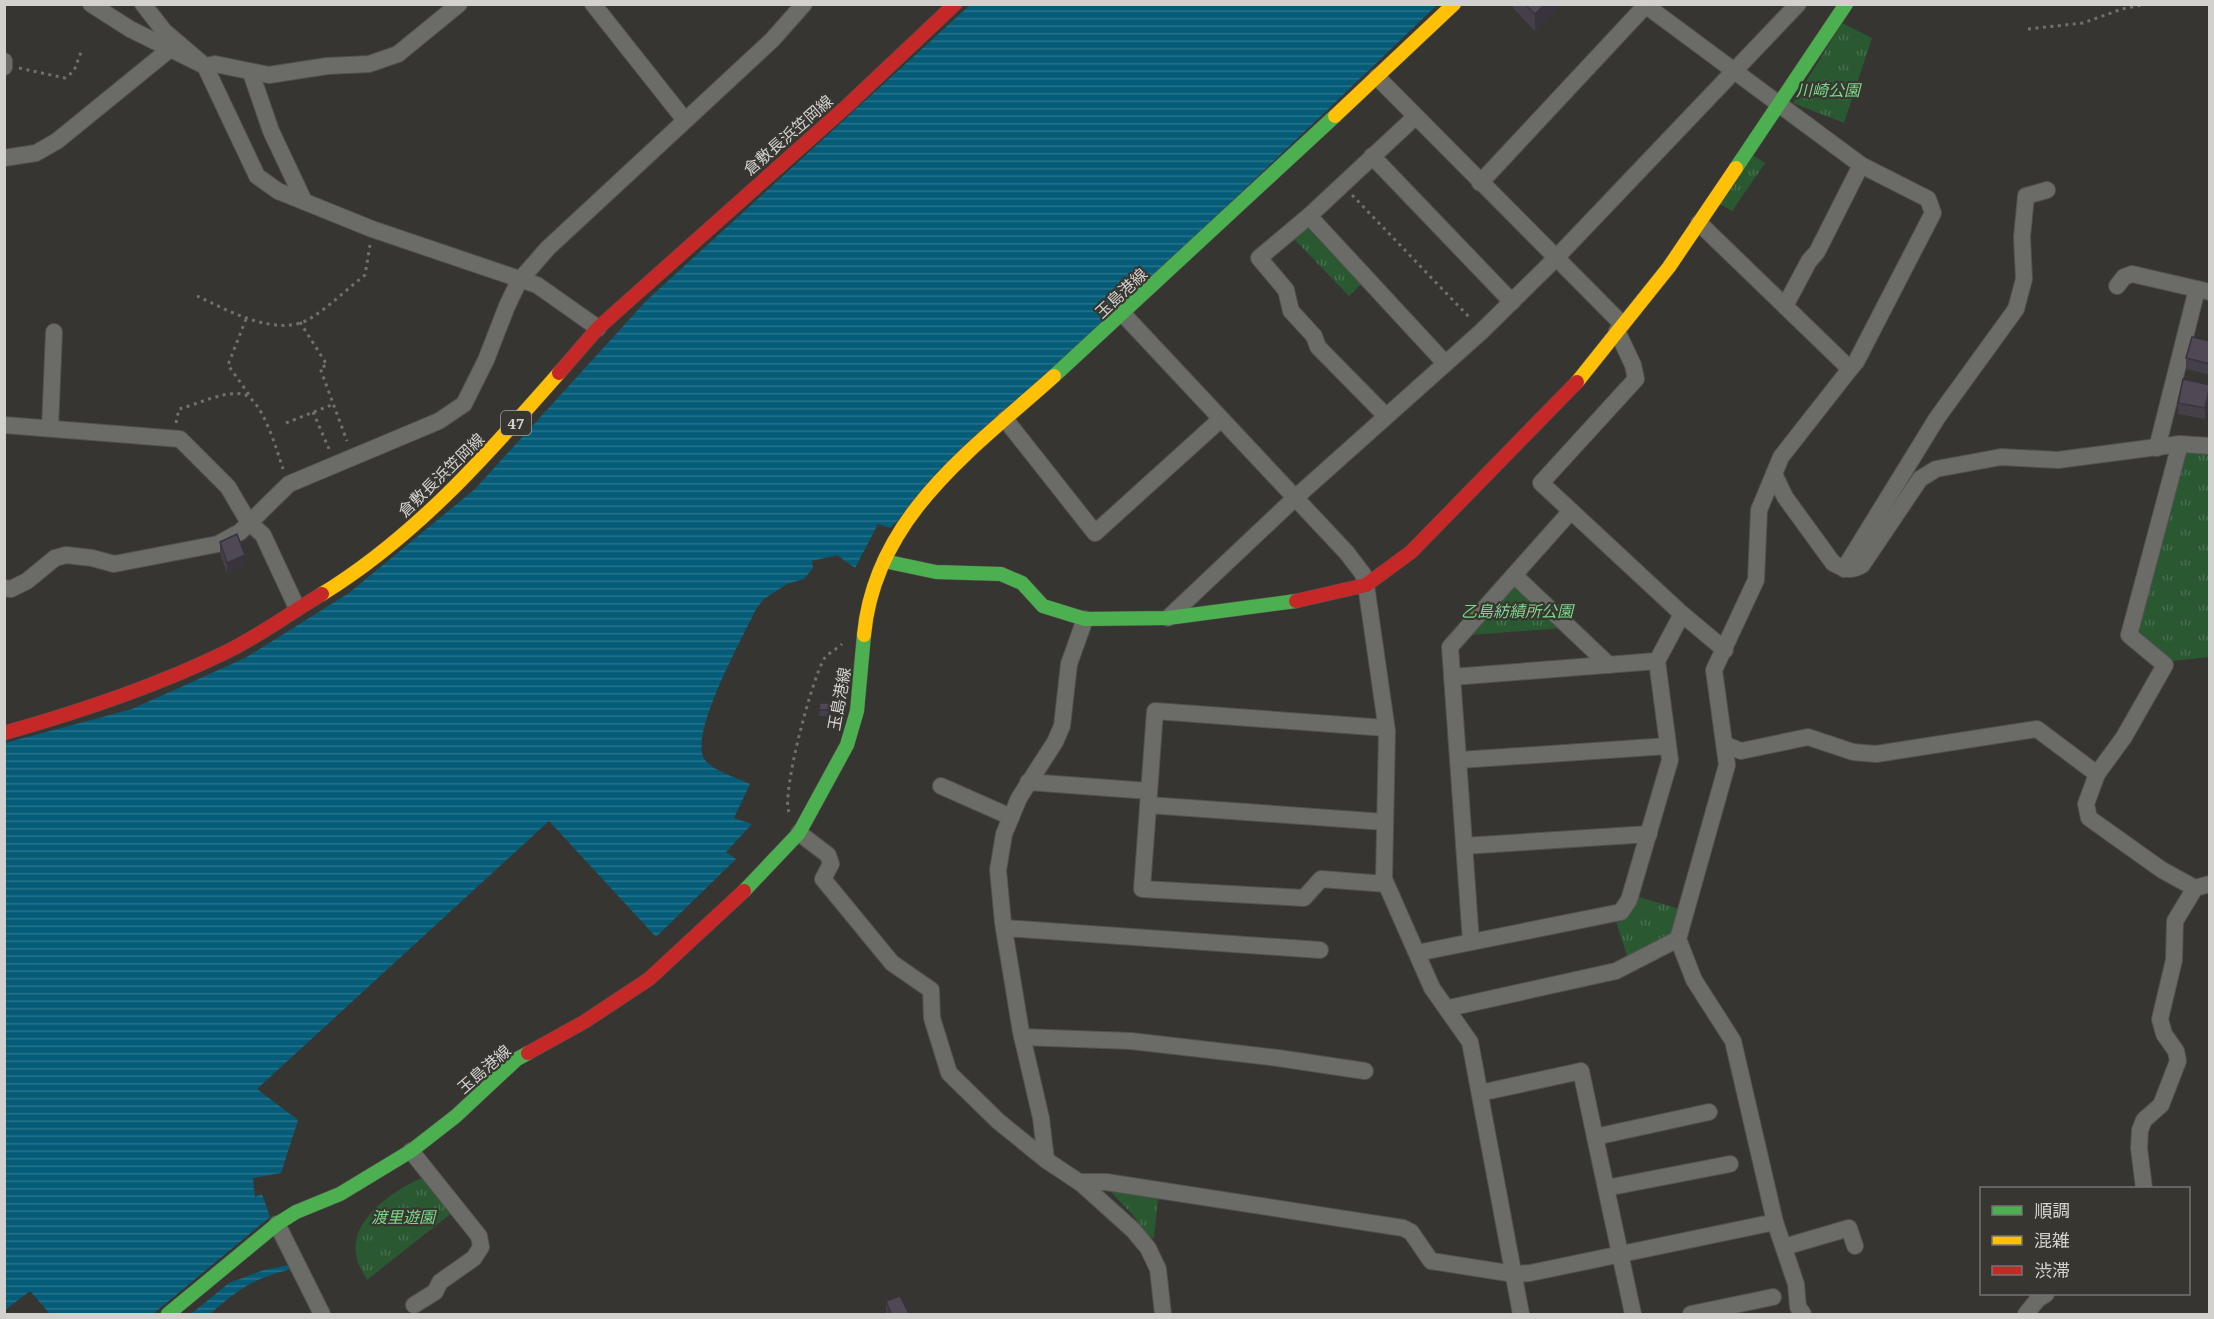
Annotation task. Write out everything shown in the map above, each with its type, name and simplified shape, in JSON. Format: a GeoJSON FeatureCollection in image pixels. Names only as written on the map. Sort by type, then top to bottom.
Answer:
{"type":"FeatureCollection","features":[{"type":"Feature","properties":{"kind":"main road","name":"倉敷長浜笠岡線"},"geometry":{"type":"LineString","coordinates":[[4,733],[66,716],[170,677],[226,652],[351,576],[438,504],[507,435],[598,328],[848,105],[956,4]]}},
{"type":"Feature","properties":{"kind":"main road","name":"玉島港線"},"geometry":{"type":"LineString","coordinates":[[168,1314],[277,1224],[296,1212],[350,1188],[411,1151],[456,1116],[516,1059],[584,1022],[649,979],[710,925],[799,833],[830,781],[847,745],[857,711],[865,624],[873,586],[908,516],[931,487],[1123,314],[1454,4]]}},
{"type":"Feature","properties":{"kind":"main road"},"geometry":{"type":"LineString","coordinates":[[884,561],[936,572],[1001,574],[1022,583],[1043,606],[1085,619],[1168,618],[1275,606],[1366,585],[1411,552],[1591,367],[1669,267],[1781,104],[1846,4]]}},
{"type":"Feature","properties":{"kind":"street"},"geometry":{"type":"LineString","coordinates":[[91,4],[130,29],[205,66],[215,64],[269,75],[327,66],[369,64],[398,54],[459,4]]}},
{"type":"Feature","properties":{"kind":"street"},"geometry":{"type":"LineString","coordinates":[[143,4],[164,31],[205,66],[257,176],[278,191],[372,229],[549,291],[598,328]]}},
{"type":"Feature","properties":{"kind":"street"},"geometry":{"type":"LineString","coordinates":[[593,4],[684,119]]}},
{"type":"Feature","properties":{"kind":"street"},"geometry":{"type":"LineString","coordinates":[[4,588],[11,589],[27,581],[55,558],[66,555],[92,558],[114,564],[189,551],[229,539],[289,484],[439,421],[464,404],[486,360],[519,281],[548,248],[684,119],[772,40],[804,4]]}},
{"type":"Feature","properties":{"kind":"street"},"geometry":{"type":"LineString","coordinates":[[1168,618],[1295,498],[1512,302],[1798,4]]}},
{"type":"Feature","properties":{"kind":"street"},"geometry":{"type":"LineString","coordinates":[[1480,183],[1646,5],[1861,165],[1928,199],[1933,213],[1856,362],[1781,457],[1759,510],[1756,580],[1714,670],[1727,765],[1678,939],[1694,980],[1733,1041],[1775,1222],[1796,1284],[1798,1307],[1803,1314]]}},
{"type":"Feature","properties":{"kind":"street"},"geometry":{"type":"LineString","coordinates":[[4,158],[36,153],[57,141],[171,49]]}},
{"type":"Feature","properties":{"kind":"street"},"geometry":{"type":"LineString","coordinates":[[251,73],[271,131],[304,201]]}},
{"type":"Feature","properties":{"kind":"street"},"geometry":{"type":"LineString","coordinates":[[1377,77],[1620,328],[1636,379],[1541,483],[1682,614],[1725,650]]}},
{"type":"Feature","properties":{"kind":"street"},"geometry":{"type":"LineString","coordinates":[[1386,416],[1318,347],[1314,336],[1291,311],[1286,290],[1259,258],[1309,216],[1415,117]]}},
{"type":"Feature","properties":{"kind":"street"},"geometry":{"type":"LineString","coordinates":[[1372,156],[1512,302]]}},
{"type":"Feature","properties":{"kind":"street"},"geometry":{"type":"LineString","coordinates":[[1785,306],[1809,261],[1817,252],[1861,165]]}},
{"type":"Feature","properties":{"kind":"street"},"geometry":{"type":"LineString","coordinates":[[1844,569],[1937,418],[2016,309],[2024,279],[2022,237],[2026,196],[2047,190]]}},
{"type":"Feature","properties":{"kind":"street"},"geometry":{"type":"LineString","coordinates":[[1309,216],[1445,363]]}},
{"type":"Feature","properties":{"kind":"street"},"geometry":{"type":"LineString","coordinates":[[1698,223],[1850,369]]}},
{"type":"Feature","properties":{"kind":"street"},"geometry":{"type":"LineString","coordinates":[[2117,286],[2124,276],[2132,274],[2203,291],[2173,381],[2157,448]]}},
{"type":"Feature","properties":{"kind":"street"},"geometry":{"type":"LineString","coordinates":[[1123,314],[1347,553],[1364,574],[1386,728],[1386,884],[1432,988],[1449,1008],[1470,1042],[1521,1314]]}},
{"type":"Feature","properties":{"kind":"street"},"geometry":{"type":"LineString","coordinates":[[50,428],[54,332]]}},
{"type":"Feature","properties":{"kind":"street"},"geometry":{"type":"LineString","coordinates":[[2173,381],[2192,384]]}},
{"type":"Feature","properties":{"kind":"street"},"geometry":{"type":"LineString","coordinates":[[1005,419],[1095,533],[1221,419]]}},
{"type":"Feature","properties":{"kind":"street"},"geometry":{"type":"LineString","coordinates":[[4,425],[180,438],[228,487],[248,521],[263,535],[297,608]]}},
{"type":"Feature","properties":{"kind":"street"},"geometry":{"type":"LineString","coordinates":[[1774,474],[1785,497],[1833,563],[1844,569],[1855,570],[1862,565],[1920,478],[1936,469],[2001,457],[2058,460],[2180,444],[2210,446]]}},
{"type":"Feature","properties":{"kind":"street"},"geometry":{"type":"LineString","coordinates":[[2144,1187],[2139,1148],[2140,1130],[2144,1120],[2161,1105],[2178,1061],[2176,1051],[2164,1034],[2160,1019],[2174,960],[2175,921],[2202,886],[2162,870],[2089,818],[2086,804],[2097,774],[2124,737],[2164,665],[2129,635],[2180,444]]}},
{"type":"Feature","properties":{"kind":"street"},"geometry":{"type":"LineString","coordinates":[[1471,942],[1450,647],[1571,511]]}},
{"type":"Feature","properties":{"kind":"street"},"geometry":{"type":"LineString","coordinates":[[1515,575],[1609,665]]}},
{"type":"Feature","properties":{"kind":"street"},"geometry":{"type":"LineString","coordinates":[[1417,954],[1621,912],[1629,900],[1670,760],[1657,661],[1682,614]]}},
{"type":"Feature","properties":{"kind":"street"},"geometry":{"type":"LineString","coordinates":[[1047,1160],[1041,1118],[1022,1037],[1004,928],[999,870],[1004,834],[1011,817],[1062,726],[1069,663],[1085,619]]}},
{"type":"Feature","properties":{"kind":"street"},"geometry":{"type":"LineString","coordinates":[[1452,677],[1657,661]]}},
{"type":"Feature","properties":{"kind":"street"},"geometry":{"type":"LineString","coordinates":[[1386,728],[1155,711],[1142,889],[1304,898],[1322,879],[1386,884]]}},
{"type":"Feature","properties":{"kind":"street"},"geometry":{"type":"LineString","coordinates":[[1726,745],[1741,751],[1808,737],[1853,752],[1876,754],[2037,729],[2097,774]]}},
{"type":"Feature","properties":{"kind":"street"},"geometry":{"type":"LineString","coordinates":[[1459,760],[1668,746]]}},
{"type":"Feature","properties":{"kind":"street"},"geometry":{"type":"LineString","coordinates":[[1029,782],[1149,798],[1385,822]]}},
{"type":"Feature","properties":{"kind":"street"},"geometry":{"type":"LineString","coordinates":[[941,786],[1011,817]]}},
{"type":"Feature","properties":{"kind":"street"},"geometry":{"type":"LineString","coordinates":[[799,833],[828,855],[831,864],[823,879],[865,932],[892,963],[931,990],[932,1018],[949,1073],[998,1121],[1119,1215],[1148,1248],[1158,1269],[1163,1314]]}},
{"type":"Feature","properties":{"kind":"street"},"geometry":{"type":"LineString","coordinates":[[1464,846],[1649,834]]}},
{"type":"Feature","properties":{"kind":"street"},"geometry":{"type":"LineString","coordinates":[[1004,928],[1320,950]]}},
{"type":"Feature","properties":{"kind":"street"},"geometry":{"type":"LineString","coordinates":[[1449,1008],[1616,971],[1678,939]]}},
{"type":"Feature","properties":{"kind":"street"},"geometry":{"type":"LineString","coordinates":[[1022,1037],[1131,1041],[1278,1058],[1365,1071]]}},
{"type":"Feature","properties":{"kind":"street"},"geometry":{"type":"LineString","coordinates":[[1480,1093],[1581,1071],[1633,1314]]}},
{"type":"Feature","properties":{"kind":"street"},"geometry":{"type":"LineString","coordinates":[[1595,1137],[1709,1112]]}},
{"type":"Feature","properties":{"kind":"street"},"geometry":{"type":"LineString","coordinates":[[411,1151],[479,1236],[481,1247],[474,1258],[440,1282],[435,1292],[414,1305]]}},
{"type":"Feature","properties":{"kind":"street"},"geometry":{"type":"LineString","coordinates":[[1606,1188],[1730,1164]]}},
{"type":"Feature","properties":{"kind":"street"},"geometry":{"type":"LineString","coordinates":[[1079,1182],[1107,1182],[1403,1228],[1411,1232],[1431,1261],[1514,1274],[1530,1273],[1775,1222]]}},
{"type":"Feature","properties":{"kind":"street"},"geometry":{"type":"LineString","coordinates":[[277,1224],[322,1314]]}},
{"type":"Feature","properties":{"kind":"street"},"geometry":{"type":"LineString","coordinates":[[1784,1247],[1850,1228],[1856,1246]]}},
{"type":"Feature","properties":{"kind":"street"},"geometry":{"type":"LineString","coordinates":[[2026,1314],[2043,1295]]}},
{"type":"Feature","properties":{"kind":"street"},"geometry":{"type":"LineString","coordinates":[[1691,1314],[1773,1297]]}},
{"type":"Feature","properties":{"kind":"path"},"geometry":{"type":"LineString","coordinates":[[2028,29],[2083,22],[2146,4]]}},
{"type":"Feature","properties":{"kind":"path"},"geometry":{"type":"LineString","coordinates":[[5,64],[65,78],[74,71],[81,52]]}},
{"type":"Feature","properties":{"kind":"path"},"geometry":{"type":"LineString","coordinates":[[1341,184],[1482,331]]}},
{"type":"Feature","properties":{"kind":"path"},"geometry":{"type":"LineString","coordinates":[[197,296],[246,319],[280,324],[309,320],[365,275],[372,229]]}},
{"type":"Feature","properties":{"kind":"path"},"geometry":{"type":"LineString","coordinates":[[246,319],[228,365],[235,378],[255,402],[289,484]]}},
{"type":"Feature","properties":{"kind":"path"},"geometry":{"type":"LineString","coordinates":[[300,322],[327,365],[320,368],[354,457]]}},
{"type":"Feature","properties":{"kind":"path"},"geometry":{"type":"LineString","coordinates":[[174,436],[179,409],[240,394],[255,402]]}},
{"type":"Feature","properties":{"kind":"path"},"geometry":{"type":"LineString","coordinates":[[286,423],[334,404]]}},
{"type":"Feature","properties":{"kind":"path"},"geometry":{"type":"LineString","coordinates":[[313,412],[336,465]]}},
{"type":"Feature","properties":{"kind":"path"},"geometry":{"type":"LineString","coordinates":[[799,833],[785,802],[802,720],[825,658],[845,640]]}},
{"type":"Feature","properties":{"kind":"green space","name":"川崎公園"},"geometry":{"type":"Polygon","coordinates":[[[1842,23],[1872,38],[1844,123],[1793,103],[1842,23]]]}},
{"type":"Feature","properties":{"kind":"green space"},"geometry":{"type":"Polygon","coordinates":[[[1751,154],[1765,163],[1732,211],[1718,203],[1751,154]]]}},
{"type":"Feature","properties":{"kind":"green space"},"geometry":{"type":"Polygon","coordinates":[[[1306,226],[1361,284],[1349,296],[1293,238],[1306,226]]]}},
{"type":"Feature","properties":{"kind":"green space"},"geometry":{"type":"Polygon","coordinates":[[[2184,452],[2209,452],[2209,657],[2173,661],[2137,631],[2184,452]]]}},
{"type":"Feature","properties":{"kind":"green space","name":"乙島紡績所公園"},"geometry":{"type":"Polygon","coordinates":[[[1511,588],[1520,588],[1564,628],[1470,635],[1511,588]]]}},
{"type":"Feature","properties":{"kind":"green space"},"geometry":{"type":"Polygon","coordinates":[[[1639,897],[1680,909],[1673,938],[1628,959],[1616,921],[1636,904],[1639,897]]]}},
{"type":"Feature","properties":{"kind":"green space","name":"渡里遊園"},"geometry":{"type":"Polygon","coordinates":[[[422,1178],[453,1212],[367,1280],[356,1255],[356,1242],[360,1229],[376,1207],[399,1190],[422,1178]]]}},
{"type":"Feature","properties":{"kind":"green space"},"geometry":{"type":"Polygon","coordinates":[[[1109,1190],[1158,1199],[1154,1238],[1148,1236],[1132,1214],[1109,1190]]]}},
{"type":"Feature","properties":{"kind":"water"},"geometry":{"type":"Polygon","coordinates":[[[970,5],[1437,5],[890,528],[878,524],[855,568],[837,555],[812,561],[813,568],[804,579],[787,584],[764,599],[756,609],[719,686],[710,709],[701,748],[709,764],[750,784],[734,818],[752,824],[726,852],[736,859],[656,937],[549,821],[257,1089],[298,1120],[281,1173],[253,1178],[255,1197],[262,1194],[270,1217],[153,1314],[50,1314],[30,1291],[5,1310],[5,743],[132,709],[245,658],[349,593],[475,489],[646,301],[970,5]]]}},
{"type":"Feature","properties":{"kind":"water"},"geometry":{"type":"Polygon","coordinates":[[[294,1264],[295,1268],[268,1276],[249,1285],[210,1314],[191,1314],[229,1283],[264,1270],[294,1264]]]}},
{"type":"Feature","properties":{"kind":"building"},"geometry":{"type":"Polygon","coordinates":[[[1525,4],[1545,4],[1535,14],[1525,4]]]}},
{"type":"Feature","properties":{"kind":"building"},"geometry":{"type":"Polygon","coordinates":[[[2192,337],[2210,341],[2210,364],[2186,358],[2192,337]]]}},
{"type":"Feature","properties":{"kind":"building"},"geometry":{"type":"Polygon","coordinates":[[[2183,379],[2210,385],[2205,408],[2178,403],[2183,379]]]}},
{"type":"Feature","properties":{"kind":"building"},"geometry":{"type":"Polygon","coordinates":[[[237,534],[245,555],[227,563],[220,542],[237,534]]]}},
{"type":"Feature","properties":{"kind":"building"},"geometry":{"type":"Polygon","coordinates":[[[820,703],[829,703],[828,710],[819,710],[820,703]]]}},
{"type":"Feature","properties":{"kind":"building"},"geometry":{"type":"Polygon","coordinates":[[[900,1296],[909,1314],[891,1314],[886,1301],[900,1296]]]}},
{"type":"Feature","properties":{"kind":"traffic: fast"},"geometry":{"type":"LineString","coordinates":[[1736,168],[1846,4]]}},
{"type":"Feature","properties":{"kind":"traffic: fast"},"geometry":{"type":"LineString","coordinates":[[1054,376],[1335,116]]}},
{"type":"Feature","properties":{"kind":"traffic: fast"},"geometry":{"type":"LineString","coordinates":[[884,561],[936,572],[1001,574],[1022,583],[1043,606],[1085,619],[1168,618],[1296,601]]}},
{"type":"Feature","properties":{"kind":"traffic: fast"},"geometry":{"type":"LineString","coordinates":[[744,891],[799,833],[847,745],[857,711],[864,635]]}},
{"type":"Feature","properties":{"kind":"traffic: fast"},"geometry":{"type":"LineString","coordinates":[[168,1314],[277,1224],[296,1212],[340,1194],[411,1151],[456,1116],[517,1059],[528,1053]]}},
{"type":"Feature","properties":{"kind":"traffic: slow"},"geometry":{"type":"LineString","coordinates":[[1335,116],[1454,4]]}},
{"type":"Feature","properties":{"kind":"traffic: slow"},"geometry":{"type":"LineString","coordinates":[[1577,382],[1669,267],[1736,168]]}},
{"type":"Feature","properties":{"kind":"traffic: slow"},"geometry":{"type":"LineString","coordinates":[[322,594],[388,547],[419,520],[505,434],[559,373]]}},
{"type":"Feature","properties":{"kind":"traffic: slow"},"geometry":{"type":"LineString","coordinates":[[864,635],[872,593],[887,555],[908,520],[933,488],[961,459],[1054,376]]}},
{"type":"Feature","properties":{"kind":"traffic: jam"},"geometry":{"type":"LineString","coordinates":[[559,373],[598,328],[848,105],[955,4]]}},
{"type":"Feature","properties":{"kind":"traffic: jam"},"geometry":{"type":"LineString","coordinates":[[1296,601],[1366,585],[1411,552],[1577,382]]}},
{"type":"Feature","properties":{"kind":"traffic: jam"},"geometry":{"type":"LineString","coordinates":[[4,733],[116,698],[171,677],[249,640],[322,594]]}},
{"type":"Feature","properties":{"kind":"traffic: jam"},"geometry":{"type":"LineString","coordinates":[[528,1053],[584,1022],[649,979],[744,891]]}}]}
